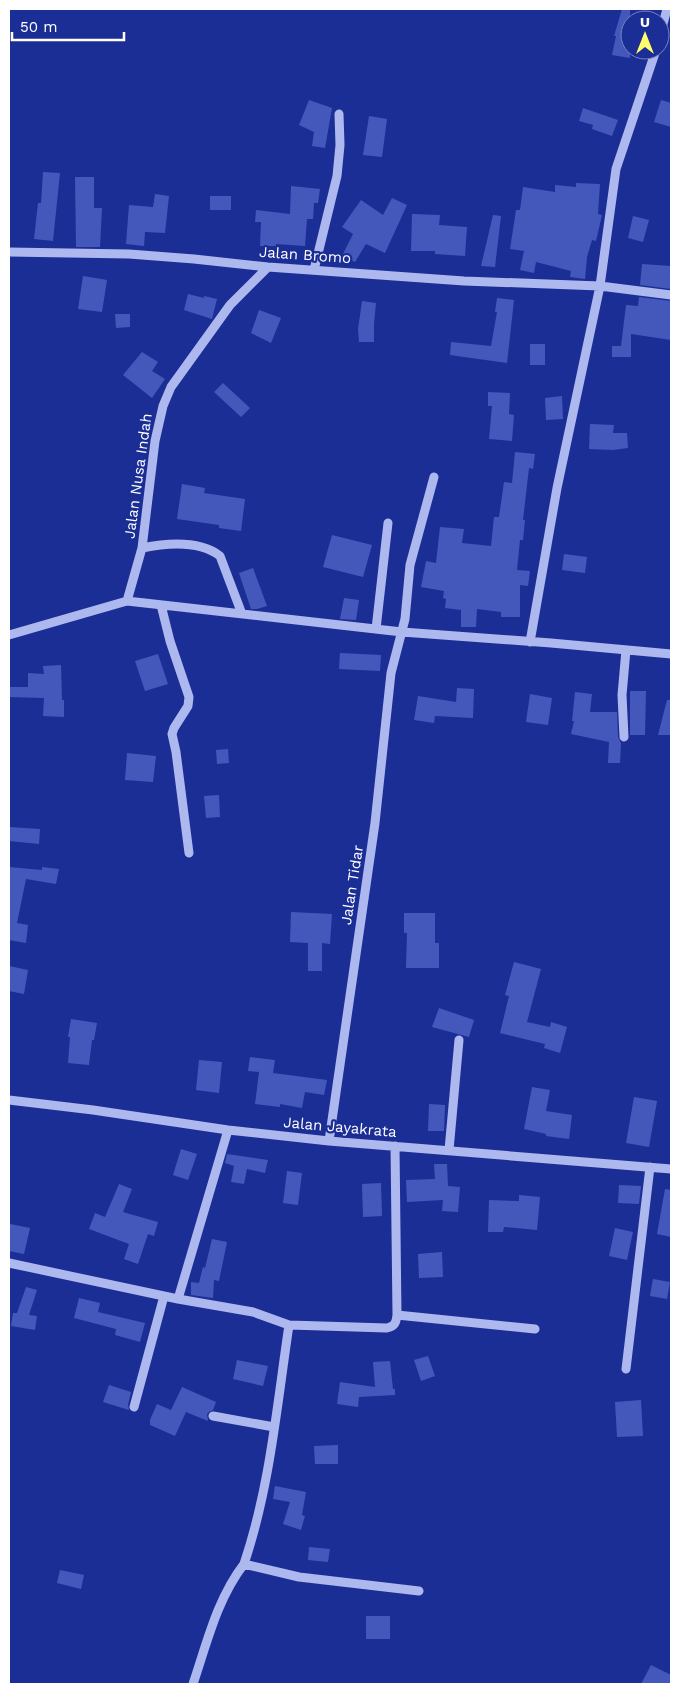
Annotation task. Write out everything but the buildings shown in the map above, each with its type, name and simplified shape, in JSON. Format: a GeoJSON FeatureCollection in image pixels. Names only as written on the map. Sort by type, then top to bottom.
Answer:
{"type":"FeatureCollection","features":[{"type":"Feature","properties":{"kind":"street"},"geometry":{"type":"LineString","coordinates":[[530,642],[556,488],[600,286],[616,169],[653,60]]}},
{"type":"Feature","properties":{"kind":"street"},"geometry":{"type":"LineString","coordinates":[[314,270],[338,167],[340,145],[339,114]]}},
{"type":"Feature","properties":{"kind":"street","name":"Jalan Bromo"},"geometry":{"type":"LineString","coordinates":[[9,252],[129,254],[268,267],[464,281],[600,286],[671,295]]}},
{"type":"Feature","properties":{"kind":"street","name":"Jalan Nusa Indah"},"geometry":{"type":"LineString","coordinates":[[127,601],[142,548],[155,441],[163,406],[170,387],[230,305],[268,267]]}},
{"type":"Feature","properties":{"kind":"street","name":"Jalan Tidar"},"geometry":{"type":"LineString","coordinates":[[329,1142],[376,823],[391,673],[402,632],[410,565],[434,477]]}},
{"type":"Feature","properties":{"kind":"street"},"geometry":{"type":"LineString","coordinates":[[376,629],[388,523]]}},
{"type":"Feature","properties":{"kind":"street"},"geometry":{"type":"LineString","coordinates":[[142,548],[161,544],[185,544],[213,551],[220,556],[242,614]]}},
{"type":"Feature","properties":{"kind":"street"},"geometry":{"type":"LineString","coordinates":[[9,635],[127,601],[402,632],[671,654]]}},
{"type":"Feature","properties":{"kind":"street"},"geometry":{"type":"LineString","coordinates":[[161,605],[170,641],[189,697],[188,706],[172,734],[189,853]]}},
{"type":"Feature","properties":{"kind":"street"},"geometry":{"type":"LineString","coordinates":[[624,737],[622,695],[626,650]]}},
{"type":"Feature","properties":{"kind":"street"},"geometry":{"type":"LineString","coordinates":[[448,1150],[459,1040]]}},
{"type":"Feature","properties":{"kind":"street","name":"Jalan Jayakrata"},"geometry":{"type":"LineString","coordinates":[[9,1100],[329,1142],[671,1169]]}},
{"type":"Feature","properties":{"kind":"street"},"geometry":{"type":"LineString","coordinates":[[178,1299],[228,1130]]}},
{"type":"Feature","properties":{"kind":"street"},"geometry":{"type":"LineString","coordinates":[[9,1263],[178,1299],[253,1312],[289,1325],[387,1328],[395,1324],[397,1315],[395,1146]]}},
{"type":"Feature","properties":{"kind":"street"},"geometry":{"type":"LineString","coordinates":[[626,1369],[650,1167]]}},
{"type":"Feature","properties":{"kind":"street"},"geometry":{"type":"LineString","coordinates":[[134,1407],[164,1296]]}},
{"type":"Feature","properties":{"kind":"street"},"geometry":{"type":"LineString","coordinates":[[397,1315],[535,1329]]}},
{"type":"Feature","properties":{"kind":"street"},"geometry":{"type":"LineString","coordinates":[[193,1684],[221,1601],[244,1564],[255,1528],[271,1454],[289,1325]]}},
{"type":"Feature","properties":{"kind":"street"},"geometry":{"type":"LineString","coordinates":[[213,1416],[274,1427]]}},
{"type":"Feature","properties":{"kind":"street"},"geometry":{"type":"LineString","coordinates":[[244,1564],[299,1576],[419,1591]]}}]}
